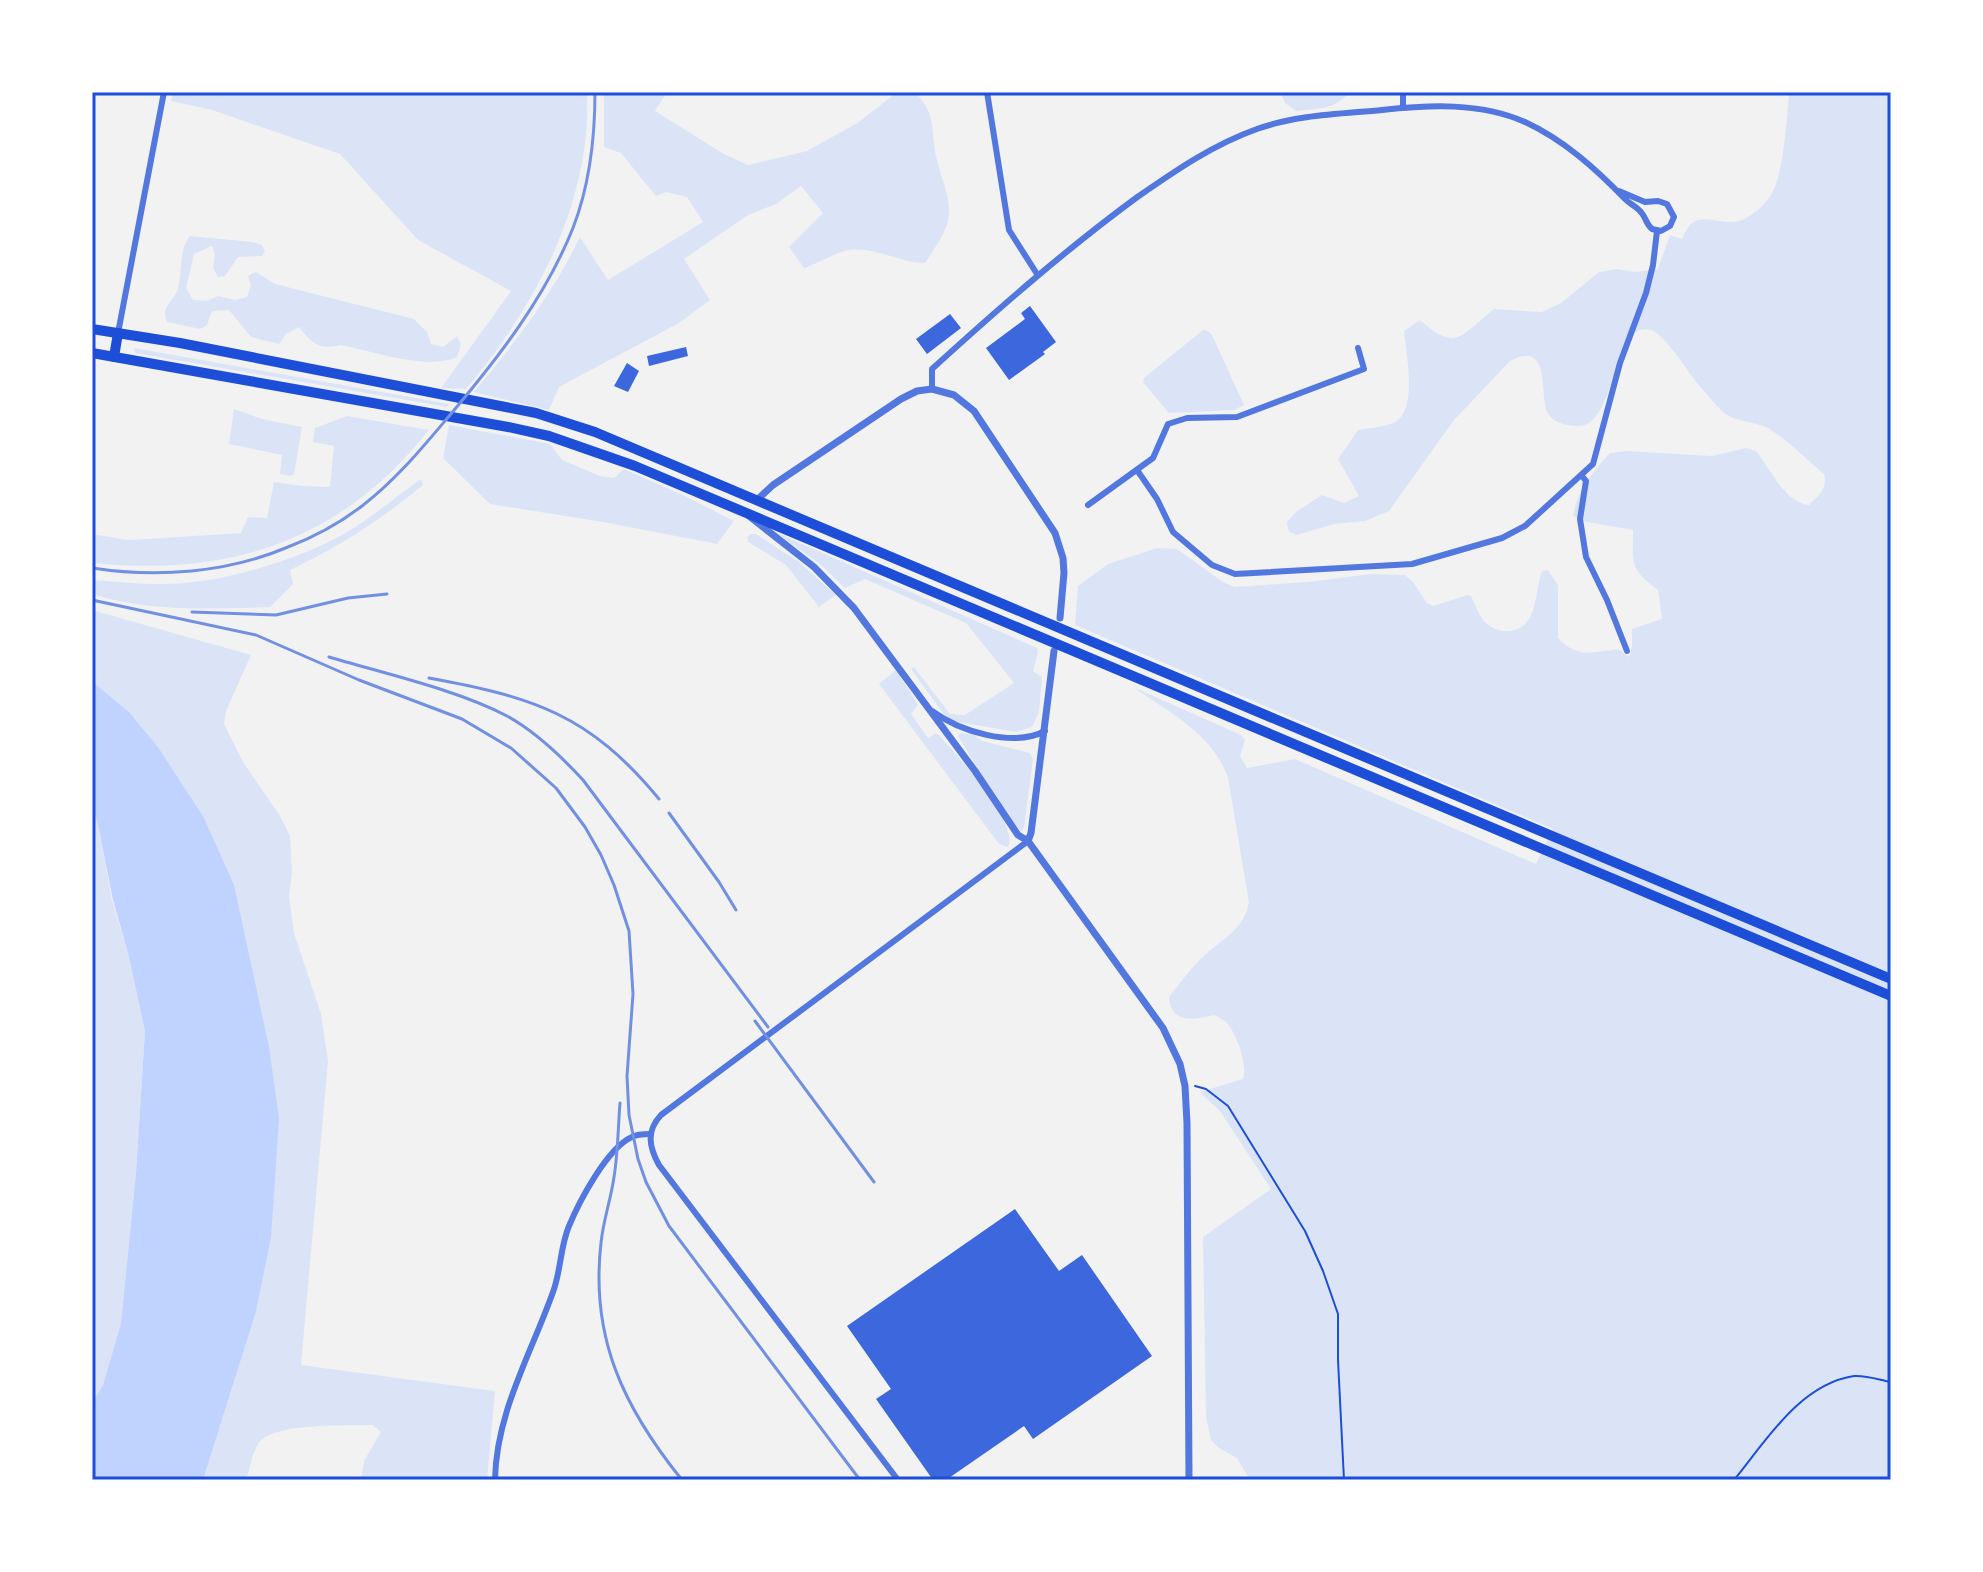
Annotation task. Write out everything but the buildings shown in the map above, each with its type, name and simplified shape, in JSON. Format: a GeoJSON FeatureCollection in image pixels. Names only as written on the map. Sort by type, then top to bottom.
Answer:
{"type":"FeatureCollection","features":[{"type":"Feature","properties":{"kind":"highway"},"geometry":{"type":"LineString","coordinates":[[92,329],[536,413],[648,452],[1891,979]]}},
{"type":"Feature","properties":{"kind":"highway"},"geometry":{"type":"LineString","coordinates":[[114,357],[118,333]]}},
{"type":"Feature","properties":{"kind":"highway"},"geometry":{"type":"LineString","coordinates":[[92,353],[549,436],[635,466],[1891,996]]}},
{"type":"Feature","properties":{"kind":"street"},"geometry":{"type":"LineString","coordinates":[[118,333],[164,92]]}},
{"type":"Feature","properties":{"kind":"street"},"geometry":{"type":"LineString","coordinates":[[987,92],[1009,230],[1037,274]]}},
{"type":"Feature","properties":{"kind":"street"},"geometry":{"type":"LineString","coordinates":[[1403,92],[1403,108]]}},
{"type":"Feature","properties":{"kind":"street"},"geometry":{"type":"LineString","coordinates":[[932,389],[932,369],[1037,274],[1128,204],[1186,163],[1215,147],[1258,129],[1300,119],[1403,108],[1464,107],[1522,121],[1572,150],[1619,191],[1644,216],[1648,226],[1657,231]]}},
{"type":"Feature","properties":{"kind":"street"},"geometry":{"type":"LineString","coordinates":[[1619,191],[1651,204],[1663,202],[1673,212],[1670,226],[1657,231]]}},
{"type":"Feature","properties":{"kind":"street"},"geometry":{"type":"LineString","coordinates":[[1644,216],[1651,204]]}},
{"type":"Feature","properties":{"kind":"street"},"geometry":{"type":"LineString","coordinates":[[1137,470],[1157,499],[1173,532],[1212,565],[1244,576],[1412,564],[1512,534],[1525,526],[1593,464],[1620,363],[1646,293],[1657,231]]}},
{"type":"Feature","properties":{"kind":"street"},"geometry":{"type":"LineString","coordinates":[[1088,505],[1158,451],[1162,433],[1168,424],[1187,418],[1237,417],[1364,369],[1358,348]]}},
{"type":"Feature","properties":{"kind":"street"},"geometry":{"type":"LineString","coordinates":[[758,499],[773,485],[901,399],[917,391],[932,389],[954,395],[974,411],[1055,533],[1064,573],[1060,618]]}},
{"type":"Feature","properties":{"kind":"street"},"geometry":{"type":"LineString","coordinates":[[1582,476],[1586,481],[1580,519],[1586,557],[1627,651]]}},
{"type":"Feature","properties":{"kind":"street"},"geometry":{"type":"LineString","coordinates":[[745,512],[834,585],[854,608],[1018,835],[1028,841],[1163,1028],[1180,1064],[1185,1086],[1189,1480]]}},
{"type":"Feature","properties":{"kind":"street"},"geometry":{"type":"LineString","coordinates":[[898,1480],[659,1165],[652,1151],[650,1134],[661,1115],[1028,841],[1054,651]]}},
{"type":"Feature","properties":{"kind":"street"},"geometry":{"type":"LineString","coordinates":[[929,709],[950,724],[1011,739],[1024,739],[1045,731]]}},
{"type":"Feature","properties":{"kind":"street"},"geometry":{"type":"LineString","coordinates":[[495,1480],[506,1414],[553,1291],[568,1228],[603,1166],[617,1148],[632,1136],[650,1134]]}},
{"type":"Feature","properties":{"kind":"path"},"geometry":{"type":"LineString","coordinates":[[1185,1086],[1199,1086],[1228,1106],[1305,1231],[1323,1271],[1338,1314],[1344,1480]]}},
{"type":"Feature","properties":{"kind":"path"},"geometry":{"type":"LineString","coordinates":[[1734,1480],[1787,1415],[1830,1382],[1857,1376],[1891,1382]]}},
{"type":"Feature","properties":{"kind":"shaded area"},"geometry":{"type":"Polygon","coordinates":[[[173,92],[587,92],[586,133],[580,173],[554,251],[515,323],[466,389],[441,388],[511,291],[418,240],[340,154],[212,110],[171,101],[173,92]]]}},
{"type":"Feature","properties":{"kind":"shaded area"},"geometry":{"type":"Polygon","coordinates":[[[604,92],[667,92],[655,111],[724,154],[748,165],[807,151],[859,122],[897,92],[915,92],[930,117],[948,200],[946,227],[925,263],[854,250],[844,251],[804,268],[789,247],[823,213],[801,186],[776,204],[748,215],[684,259],[710,300],[679,323],[559,387],[549,410],[474,392],[532,318],[580,237],[608,280],[703,222],[687,197],[666,192],[656,196],[621,153],[604,147],[604,92]]]}},
{"type":"Feature","properties":{"kind":"shaded area"},"geometry":{"type":"Polygon","coordinates":[[[1280,92],[1349,92],[1332,105],[1296,111],[1285,103],[1280,92]]]}},
{"type":"Feature","properties":{"kind":"shaded area"},"geometry":{"type":"Polygon","coordinates":[[[1789,92],[1891,92],[1891,1480],[1250,1480],[1237,1458],[1211,1440],[1206,1417],[1203,1237],[1271,1189],[1220,1111],[1200,1092],[1243,1079],[1242,1057],[1234,1033],[1226,1022],[1214,1015],[1192,1019],[1179,1016],[1174,1012],[1169,997],[1196,964],[1233,932],[1243,919],[1249,902],[1228,778],[1221,763],[1189,726],[1133,687],[1241,735],[1245,740],[1240,756],[1247,768],[1295,759],[1536,864],[1553,829],[1075,625],[1078,586],[1108,564],[1157,548],[1177,549],[1234,587],[1371,574],[1405,575],[1427,603],[1433,606],[1471,596],[1488,625],[1509,631],[1527,622],[1542,571],[1548,570],[1558,585],[1558,638],[1579,652],[1618,649],[1629,657],[1632,629],[1662,619],[1658,590],[1637,571],[1633,530],[1587,522],[1573,516],[1587,482],[1610,453],[1626,451],[1712,456],[1746,448],[1756,451],[1792,498],[1809,505],[1825,483],[1824,474],[1768,428],[1727,415],[1663,339],[1651,330],[1637,331],[1628,340],[1608,393],[1591,422],[1573,426],[1551,418],[1546,407],[1539,364],[1533,358],[1524,356],[1510,361],[1454,420],[1389,511],[1365,521],[1334,524],[1297,535],[1289,532],[1287,522],[1296,512],[1322,495],[1344,503],[1359,496],[1338,459],[1358,430],[1391,424],[1402,415],[1409,380],[1404,331],[1420,320],[1432,330],[1451,338],[1466,333],[1494,309],[1542,312],[1561,303],[1599,272],[1658,269],[1670,235],[1682,239],[1695,221],[1735,222],[1757,211],[1770,196],[1780,170],[1789,92]]]}},
{"type":"Feature","properties":{"kind":"shaded area"},"geometry":{"type":"Polygon","coordinates":[[[190,236],[252,242],[262,245],[265,251],[262,256],[238,257],[225,276],[218,277],[213,268],[215,254],[212,246],[194,254],[186,288],[193,300],[207,301],[218,296],[235,300],[247,297],[251,285],[248,276],[256,272],[275,284],[414,319],[427,332],[431,344],[443,347],[457,336],[461,344],[457,357],[445,361],[416,361],[341,345],[321,346],[299,327],[286,334],[279,344],[251,337],[229,310],[212,311],[207,325],[200,329],[167,322],[166,308],[178,288],[182,254],[190,236]]]}},
{"type":"Feature","properties":{"kind":"shaded area"},"geometry":{"type":"Polygon","coordinates":[[[1203,330],[1212,335],[1244,405],[1234,410],[1169,413],[1143,382],[1144,378],[1203,330]]]}},
{"type":"Feature","properties":{"kind":"shaded area"},"geometry":{"type":"Polygon","coordinates":[[[134,348],[449,404],[447,407],[135,353],[134,348]]]}},
{"type":"Feature","properties":{"kind":"shaded area"},"geometry":{"type":"Polygon","coordinates":[[[234,409],[262,419],[302,427],[294,474],[280,474],[282,455],[229,444],[234,409]]]}},
{"type":"Feature","properties":{"kind":"shaded area"},"geometry":{"type":"Polygon","coordinates":[[[347,416],[429,430],[395,468],[359,500],[320,525],[279,543],[236,556],[190,564],[142,566],[92,563],[92,534],[129,540],[241,533],[248,517],[267,518],[274,482],[330,487],[334,446],[313,442],[315,428],[347,416]]]}},
{"type":"Feature","properties":{"kind":"shaded area"},"geometry":{"type":"Polygon","coordinates":[[[449,425],[550,444],[562,460],[600,476],[614,478],[624,469],[734,521],[717,544],[490,504],[443,458],[449,425]]]}},
{"type":"Feature","properties":{"kind":"shaded area"},"geometry":{"type":"Polygon","coordinates":[[[421,479],[423,485],[376,521],[290,570],[293,584],[270,607],[158,607],[92,594],[92,580],[184,583],[274,564],[339,537],[421,479]]]}},
{"type":"Feature","properties":{"kind":"shaded area"},"geometry":{"type":"Polygon","coordinates":[[[775,532],[1037,648],[1033,671],[1042,677],[1039,712],[1032,727],[1016,732],[953,721],[945,716],[911,669],[914,667],[950,714],[965,715],[1014,683],[966,623],[865,579],[845,588],[820,564],[775,532]]]}},
{"type":"Feature","properties":{"kind":"shaded area"},"geometry":{"type":"Polygon","coordinates":[[[756,534],[799,562],[836,595],[819,607],[786,565],[748,542],[747,537],[756,534]]]}},
{"type":"Feature","properties":{"kind":"shaded area"},"geometry":{"type":"Polygon","coordinates":[[[92,610],[251,655],[226,711],[224,724],[243,762],[290,836],[292,871],[289,897],[294,933],[321,1014],[328,1061],[301,1365],[495,1391],[487,1480],[361,1480],[364,1461],[381,1432],[373,1425],[311,1427],[278,1432],[258,1444],[246,1480],[203,1480],[256,1312],[271,1238],[203,816],[158,747],[130,713],[92,681],[92,610]]]}},
{"type":"Feature","properties":{"kind":"shaded area"},"geometry":{"type":"Polygon","coordinates":[[[896,670],[918,705],[911,714],[928,738],[936,733],[939,735],[996,806],[1005,822],[1008,847],[999,844],[879,684],[896,670]]]}},
{"type":"Feature","properties":{"kind":"shaded area"},"geometry":{"type":"Polygon","coordinates":[[[960,733],[1030,753],[1033,760],[1024,828],[1021,831],[1004,812],[958,736],[960,733]]]}},
{"type":"Feature","properties":{"kind":"shaded area"},"geometry":{"type":"Polygon","coordinates":[[[92,810],[97,820],[112,900],[128,953],[145,1031],[136,1173],[121,1323],[103,1385],[92,1403],[92,810]]]}},
{"type":"Feature","properties":{"kind":"water"},"geometry":{"type":"Polygon","coordinates":[[[92,681],[130,713],[158,747],[203,816],[234,885],[269,1047],[279,1118],[271,1238],[256,1312],[203,1480],[92,1480],[92,1403],[103,1385],[121,1323],[136,1173],[145,1031],[97,820],[92,810],[92,681]]]}},
{"type":"Feature","properties":{"kind":"railway"},"geometry":{"type":"LineString","coordinates":[[92,568],[166,573],[241,563],[288,547],[326,529],[354,512],[386,485],[486,372],[549,279],[573,228],[584,195],[593,144],[595,92]]}},
{"type":"Feature","properties":{"kind":"railway"},"geometry":{"type":"LineString","coordinates":[[192,612],[276,615],[348,598],[387,594]]}},
{"type":"Feature","properties":{"kind":"railway"},"geometry":{"type":"LineString","coordinates":[[92,600],[256,635],[359,680],[462,719],[511,748],[556,788],[601,855],[629,931],[633,994],[627,1076],[629,1115],[646,1182],[669,1226],[860,1480]]}},
{"type":"Feature","properties":{"kind":"railway"},"geometry":{"type":"LineString","coordinates":[[329,657],[466,698],[507,716],[547,745],[583,780],[768,1027]]}},
{"type":"Feature","properties":{"kind":"railway"},"geometry":{"type":"LineString","coordinates":[[429,678],[499,693],[557,714],[608,747],[659,799]]}},
{"type":"Feature","properties":{"kind":"railway"},"geometry":{"type":"LineString","coordinates":[[669,813],[736,910]]}},
{"type":"Feature","properties":{"kind":"railway"},"geometry":{"type":"LineString","coordinates":[[755,1021],[874,1182]]}},
{"type":"Feature","properties":{"kind":"railway"},"geometry":{"type":"LineString","coordinates":[[620,1103],[613,1185],[601,1243],[601,1310],[607,1341],[628,1398],[643,1426],[682,1480]]}}]}
